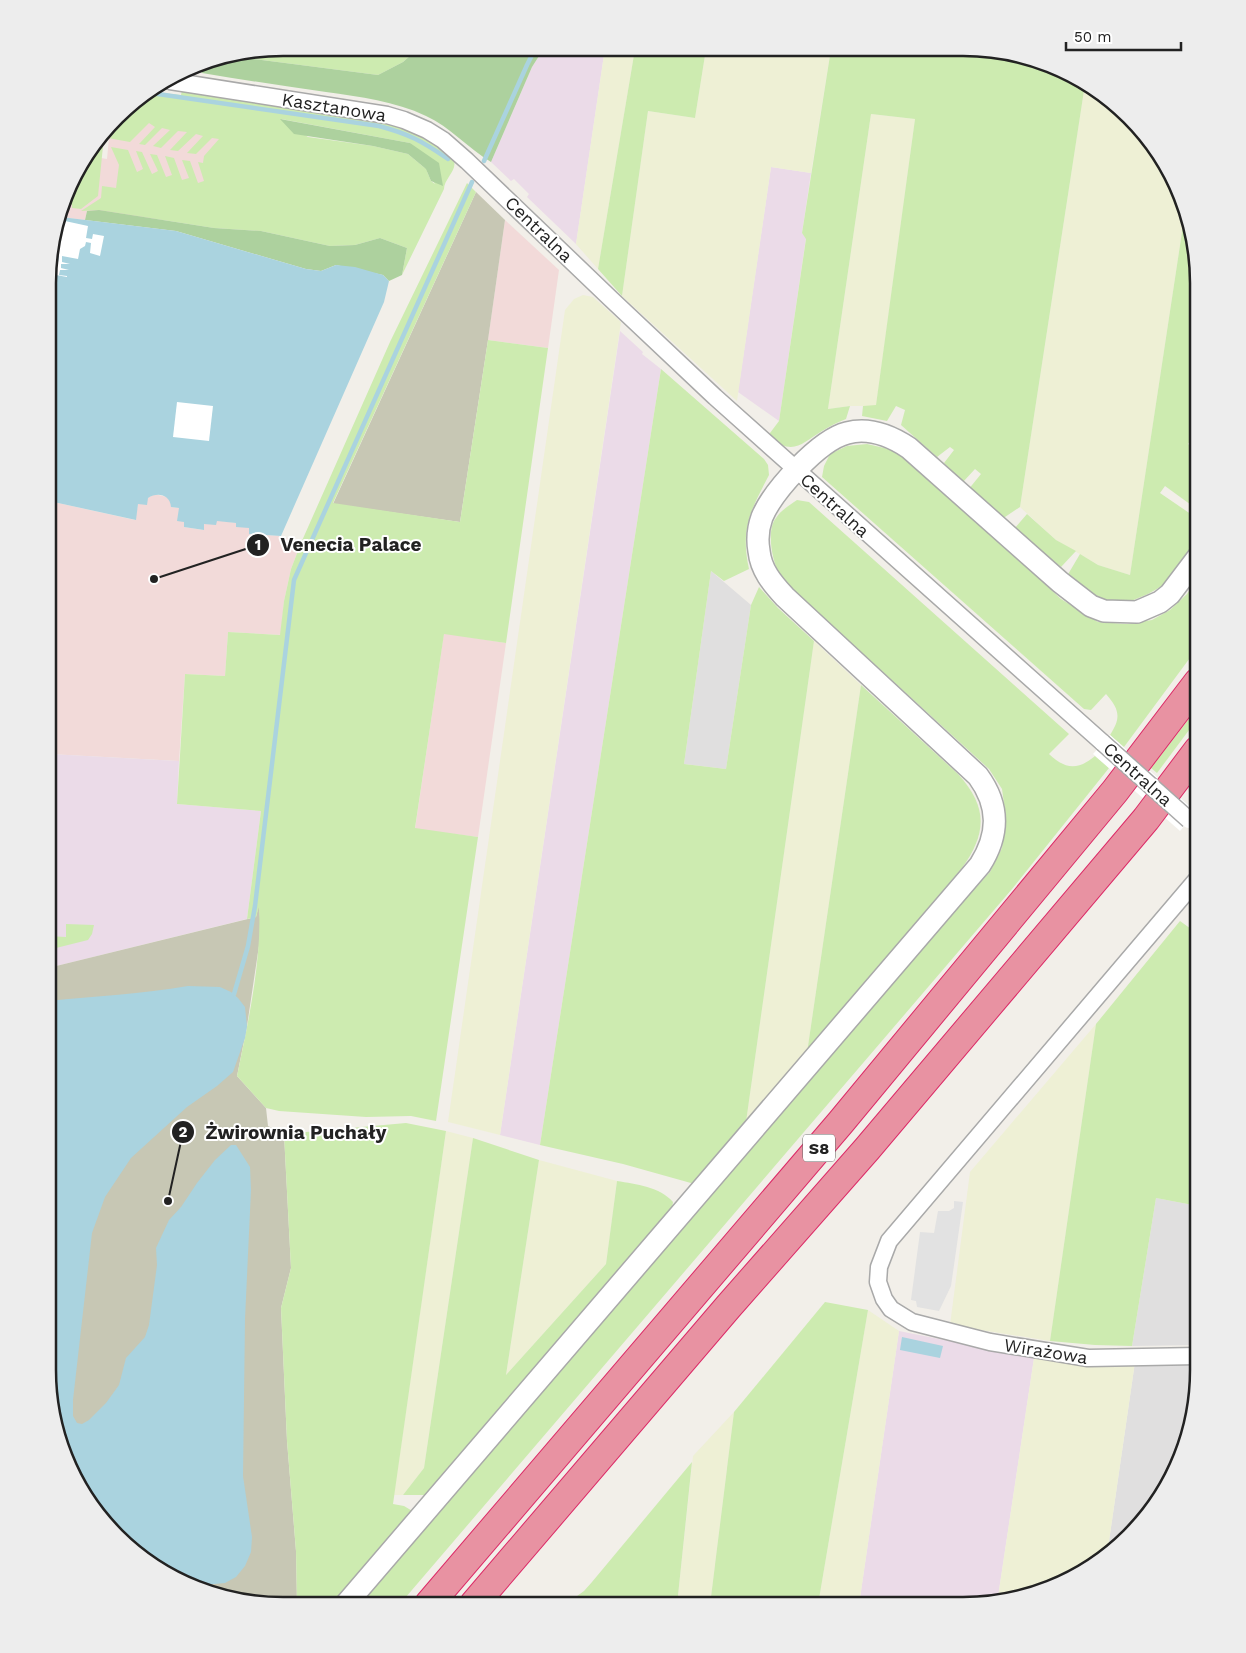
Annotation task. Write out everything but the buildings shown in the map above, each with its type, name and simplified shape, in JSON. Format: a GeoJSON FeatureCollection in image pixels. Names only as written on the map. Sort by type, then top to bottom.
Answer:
{"type":"FeatureCollection","features":[{"type":"Feature","properties":{"kind":"highway","name":"S8"},"geometry":{"type":"LineString","coordinates":[[435,1597],[847,1114],[1115,791],[1190,693]]}},
{"type":"Feature","properties":{"kind":"highway","name":"S8"},"geometry":{"type":"LineString","coordinates":[[480,1597],[728,1307],[880,1134],[1146,819],[1190,761]]}},
{"type":"Feature","properties":{"kind":"street","name":"Kasztanowa"},"geometry":{"type":"LineString","coordinates":[[179,82],[399,118],[438,136],[481,173]]}},
{"type":"Feature","properties":{"kind":"street","name":"Centralna"},"geometry":{"type":"LineString","coordinates":[[481,173],[610,300],[796,470],[1190,820]]}},
{"type":"Feature","properties":{"kind":"street"},"geometry":{"type":"LineString","coordinates":[[352,1597],[980,865],[992,841],[995,826],[993,806],[978,776],[785,597],[768,577],[760,561],[758,535],[761,519],[772,501],[796,470],[829,442],[849,433],[865,431],[895,439],[923,461],[1060,582],[1091,606],[1104,611],[1138,612],[1160,602],[1170,594],[1190,568]]}},
{"type":"Feature","properties":{"kind":"street","name":"Wirażowa"},"geometry":{"type":"LineString","coordinates":[[1190,887],[889,1241],[878,1267],[878,1282],[884,1299],[891,1309],[912,1322],[928,1327],[990,1342],[1088,1358],[1190,1356]]}},
{"type":"Feature","properties":{"kind":"shaded area"},"geometry":{"type":"Polygon","coordinates":[[[539,56],[604,56],[576,244],[527,197],[529,194],[514,179],[511,181],[491,162],[532,67],[539,56]]]}},
{"type":"Feature","properties":{"kind":"shaded area"},"geometry":{"type":"Polygon","coordinates":[[[604,56],[634,56],[598,269],[576,244],[604,56]]]}},
{"type":"Feature","properties":{"kind":"shaded area"},"geometry":{"type":"Polygon","coordinates":[[[705,56],[830,56],[811,173],[771,167],[737,401],[622,296],[648,111],[695,118],[705,56]]]}},
{"type":"Feature","properties":{"kind":"shaded area"},"geometry":{"type":"Polygon","coordinates":[[[1084,91],[1113,113],[1133,133],[1152,157],[1172,196],[1183,228],[1130,575],[1098,565],[1056,540],[1020,507],[1084,91]]]}},
{"type":"Feature","properties":{"kind":"shaded area"},"geometry":{"type":"Polygon","coordinates":[[[204,105],[261,231],[87,211],[85,220],[66,218],[80,183],[94,157],[102,146],[101,158],[107,159],[109,137],[142,106],[204,105]]]}},
{"type":"Feature","properties":{"kind":"shaded area"},"geometry":{"type":"Polygon","coordinates":[[[871,114],[915,119],[876,406],[850,406],[828,409],[871,114]]]}},
{"type":"Feature","properties":{"kind":"shaded area"},"geometry":{"type":"Polygon","coordinates":[[[771,167],[811,173],[802,233],[806,238],[779,421],[738,392],[771,167]]]}},
{"type":"Feature","properties":{"kind":"shaded area"},"geometry":{"type":"Polygon","coordinates":[[[476,192],[505,220],[460,522],[333,504],[476,192]]]}},
{"type":"Feature","properties":{"kind":"shaded area"},"geometry":{"type":"Polygon","coordinates":[[[505,220],[559,270],[548,348],[488,340],[505,220]]]}},
{"type":"Feature","properties":{"kind":"shaded area"},"geometry":{"type":"Polygon","coordinates":[[[583,295],[593,297],[621,322],[500,1135],[448,1122],[565,310],[574,299],[583,295]]]}},
{"type":"Feature","properties":{"kind":"shaded area"},"geometry":{"type":"Polygon","coordinates":[[[620,331],[643,352],[642,354],[661,369],[540,1145],[500,1135],[620,331]]]}},
{"type":"Feature","properties":{"kind":"shaded area"},"geometry":{"type":"Polygon","coordinates":[[[154,494],[167,497],[171,502],[171,507],[179,508],[184,527],[203,530],[204,524],[216,524],[216,520],[236,523],[249,528],[249,534],[281,536],[301,543],[291,569],[284,601],[281,635],[228,632],[225,676],[185,674],[179,761],[56,754],[56,503],[135,520],[138,504],[154,494]]]}},
{"type":"Feature","properties":{"kind":"shaded area"},"geometry":{"type":"Polygon","coordinates":[[[711,571],[751,605],[726,769],[684,764],[711,571]]]}},
{"type":"Feature","properties":{"kind":"shaded area"},"geometry":{"type":"Polygon","coordinates":[[[444,633],[506,643],[478,837],[415,829],[444,633]]]}},
{"type":"Feature","properties":{"kind":"shaded area"},"geometry":{"type":"Polygon","coordinates":[[[814,641],[861,685],[807,1053],[746,1122],[814,641]]]}},
{"type":"Feature","properties":{"kind":"shaded area"},"geometry":{"type":"Polygon","coordinates":[[[56,754],[179,761],[177,804],[261,811],[247,919],[56,966],[56,754]]]}},
{"type":"Feature","properties":{"kind":"shaded area"},"geometry":{"type":"Polygon","coordinates":[[[259,904],[261,932],[247,1026],[237,1076],[266,1108],[268,1126],[284,1134],[291,1268],[281,1308],[287,1441],[296,1551],[297,1597],[253,1595],[210,1585],[157,1559],[133,1540],[113,1520],[94,1496],[74,1457],[64,1429],[58,1400],[56,1370],[56,966],[256,917],[259,904]]]}},
{"type":"Feature","properties":{"kind":"shaded area"},"geometry":{"type":"Polygon","coordinates":[[[1096,1024],[1050,1341],[950,1325],[970,1172],[1096,1024]]]}},
{"type":"Feature","properties":{"kind":"shaded area"},"geometry":{"type":"Polygon","coordinates":[[[446,1131],[473,1138],[424,1468],[403,1495],[394,1495],[446,1131]]]}},
{"type":"Feature","properties":{"kind":"shaded area"},"geometry":{"type":"Polygon","coordinates":[[[539,1160],[617,1181],[606,1264],[506,1375],[539,1160]]]}},
{"type":"Feature","properties":{"kind":"shaded area"},"geometry":{"type":"Polygon","coordinates":[[[1156,1198],[1190,1204],[1190,1345],[1132,1346],[1156,1198]]]}},
{"type":"Feature","properties":{"kind":"shaded area"},"geometry":{"type":"Polygon","coordinates":[[[954,1201],[963,1202],[951,1286],[939,1311],[917,1307],[916,1301],[911,1300],[920,1232],[934,1233],[938,1211],[949,1211],[954,1208],[954,1201]]]}},
{"type":"Feature","properties":{"kind":"shaded area"},"geometry":{"type":"Polygon","coordinates":[[[868,1310],[899,1331],[860,1597],[819,1597],[868,1310]]]}},
{"type":"Feature","properties":{"kind":"shaded area"},"geometry":{"type":"Polygon","coordinates":[[[899,1331],[1034,1358],[998,1594],[963,1597],[860,1597],[899,1331]]]}},
{"type":"Feature","properties":{"kind":"shaded area"},"geometry":{"type":"Polygon","coordinates":[[[1034,1358],[1067,1362],[1135,1362],[1109,1544],[1089,1559],[1050,1579],[1036,1585],[998,1594],[1034,1358]]]}},
{"type":"Feature","properties":{"kind":"shaded area"},"geometry":{"type":"Polygon","coordinates":[[[1135,1362],[1190,1362],[1188,1400],[1182,1429],[1172,1457],[1152,1496],[1133,1520],[1109,1544],[1135,1362]]]}},
{"type":"Feature","properties":{"kind":"shaded area"},"geometry":{"type":"Polygon","coordinates":[[[734,1412],[711,1597],[678,1597],[693,1456],[734,1412]]]}},
{"type":"Feature","properties":{"kind":"green space"},"geometry":{"type":"Polygon","coordinates":[[[283,56],[410,56],[403,62],[378,75],[250,59],[283,56]]]}},
{"type":"Feature","properties":{"kind":"green space"},"geometry":{"type":"Polygon","coordinates":[[[410,56],[539,56],[532,67],[491,162],[435,121],[390,103],[202,73],[210,68],[250,59],[378,75],[403,62],[410,56]]]}},
{"type":"Feature","properties":{"kind":"green space"},"geometry":{"type":"Polygon","coordinates":[[[634,56],[705,56],[695,118],[648,111],[622,296],[598,269],[634,56]]]}},
{"type":"Feature","properties":{"kind":"green space"},"geometry":{"type":"Polygon","coordinates":[[[830,56],[963,56],[993,58],[1036,68],[1084,91],[1020,507],[1002,519],[968,490],[981,474],[975,469],[963,482],[944,463],[954,450],[950,447],[937,457],[901,425],[905,410],[896,406],[887,421],[862,416],[863,406],[876,405],[915,119],[871,114],[828,409],[850,406],[846,419],[828,427],[798,446],[792,447],[785,446],[770,438],[770,433],[779,421],[806,239],[802,233],[830,56]]]}},
{"type":"Feature","properties":{"kind":"green space"},"geometry":{"type":"Polygon","coordinates":[[[182,90],[342,115],[396,126],[428,140],[445,151],[454,161],[454,168],[402,275],[407,248],[380,238],[355,245],[330,246],[261,231],[214,228],[99,210],[81,211],[101,198],[102,186],[116,188],[119,165],[111,147],[128,150],[137,172],[143,169],[136,151],[142,152],[152,174],[158,171],[150,154],[157,155],[166,177],[172,175],[165,156],[174,158],[182,180],[189,178],[182,160],[190,161],[198,183],[204,181],[198,162],[203,163],[204,156],[219,139],[212,138],[196,154],[187,153],[203,136],[196,134],[178,151],[170,150],[187,132],[178,131],[161,148],[153,146],[170,130],[162,128],[145,145],[139,144],[155,127],[149,123],[130,142],[109,138],[133,113],[157,94],[181,95],[182,90]],[[281,119],[308,137],[373,146],[408,154],[426,169],[410,143],[281,119]]]}},
{"type":"Feature","properties":{"kind":"green space"},"geometry":{"type":"Polygon","coordinates":[[[280,119],[410,143],[439,163],[443,186],[431,181],[426,169],[408,154],[373,146],[294,134],[280,119]]]}},
{"type":"Feature","properties":{"kind":"green space"},"geometry":{"type":"Polygon","coordinates":[[[103,146],[98,196],[81,209],[72,208],[70,205],[80,183],[94,157],[103,146]]]}},
{"type":"Feature","properties":{"kind":"green space"},"geometry":{"type":"Polygon","coordinates":[[[467,183],[476,192],[333,503],[460,522],[488,340],[548,348],[506,643],[444,634],[415,828],[478,837],[436,1121],[411,1116],[366,1117],[279,1111],[266,1108],[237,1076],[246,1035],[258,948],[259,907],[256,917],[247,919],[261,811],[177,804],[185,674],[225,676],[228,632],[280,635],[284,601],[291,569],[301,543],[390,342],[467,183]]]}},
{"type":"Feature","properties":{"kind":"green space"},"geometry":{"type":"Polygon","coordinates":[[[99,210],[214,228],[261,231],[330,246],[355,245],[380,238],[407,248],[402,275],[389,281],[383,275],[336,265],[321,271],[306,269],[176,231],[85,220],[87,211],[99,210]]]}},
{"type":"Feature","properties":{"kind":"green space"},"geometry":{"type":"Polygon","coordinates":[[[1183,228],[1188,253],[1190,283],[1190,441],[1188,444],[1190,446],[1190,504],[1165,486],[1160,493],[1190,514],[1190,549],[1162,586],[1131,601],[1111,602],[1095,596],[1067,576],[1080,554],[1098,565],[1130,575],[1183,228]]]}},
{"type":"Feature","properties":{"kind":"green space"},"geometry":{"type":"Polygon","coordinates":[[[661,369],[764,459],[768,465],[769,475],[752,509],[749,520],[746,542],[749,569],[724,581],[711,571],[684,764],[726,769],[751,605],[759,587],[778,608],[814,641],[746,1122],[698,1185],[623,1164],[540,1145],[661,369]]]}},
{"type":"Feature","properties":{"kind":"green space"},"geometry":{"type":"Polygon","coordinates":[[[867,444],[893,450],[926,475],[1061,599],[1098,622],[1127,624],[1152,620],[1170,610],[1190,589],[1190,658],[1124,747],[1110,735],[1116,724],[1117,714],[1114,705],[1106,694],[1091,710],[1084,709],[822,477],[824,466],[830,454],[847,446],[867,444]]]}},
{"type":"Feature","properties":{"kind":"green space"},"geometry":{"type":"Polygon","coordinates":[[[797,500],[809,502],[1069,734],[1049,754],[1055,759],[1066,765],[1077,766],[1095,756],[1109,768],[1012,889],[406,1597],[363,1597],[930,937],[990,872],[1002,848],[1006,818],[1002,789],[989,769],[790,587],[780,575],[771,546],[771,530],[778,515],[797,500]]]}},
{"type":"Feature","properties":{"kind":"green space"},"geometry":{"type":"Polygon","coordinates":[[[1027,514],[1056,540],[1076,551],[1061,567],[1014,529],[1027,514]]]}},
{"type":"Feature","properties":{"kind":"green space"},"geometry":{"type":"Polygon","coordinates":[[[861,685],[958,774],[968,786],[979,809],[981,820],[980,832],[962,868],[807,1053],[861,685]]]}},
{"type":"Feature","properties":{"kind":"green space"},"geometry":{"type":"Polygon","coordinates":[[[1190,717],[1190,729],[1157,773],[1151,768],[1190,717]]]}},
{"type":"Feature","properties":{"kind":"green space"},"geometry":{"type":"Polygon","coordinates":[[[1180,921],[1190,928],[1190,1204],[1156,1198],[1132,1346],[1050,1341],[1096,1024],[1180,921]]]}},
{"type":"Feature","properties":{"kind":"green space"},"geometry":{"type":"Polygon","coordinates":[[[66,924],[94,925],[88,940],[56,948],[56,936],[66,937],[66,924]]]}},
{"type":"Feature","properties":{"kind":"green space"},"geometry":{"type":"Polygon","coordinates":[[[406,1123],[446,1131],[393,1504],[404,1506],[414,1512],[342,1597],[297,1597],[296,1551],[287,1441],[281,1308],[291,1268],[284,1134],[406,1123]]]}},
{"type":"Feature","properties":{"kind":"green space"},"geometry":{"type":"Polygon","coordinates":[[[473,1138],[539,1160],[506,1375],[606,1264],[617,1181],[632,1183],[655,1190],[673,1202],[672,1208],[428,1495],[403,1495],[424,1468],[473,1138]]]}},
{"type":"Feature","properties":{"kind":"green space"},"geometry":{"type":"Polygon","coordinates":[[[825,1302],[868,1310],[819,1597],[711,1597],[734,1412],[825,1302]]]}},
{"type":"Feature","properties":{"kind":"green space"},"geometry":{"type":"Polygon","coordinates":[[[692,1462],[678,1597],[576,1597],[592,1582],[692,1462]]]}},
{"type":"Feature","properties":{"kind":"water"},"geometry":{"type":"Polygon","coordinates":[[[66,218],[176,231],[306,269],[321,271],[336,265],[355,267],[383,275],[389,281],[384,302],[281,536],[249,534],[249,528],[236,527],[236,523],[217,521],[216,525],[204,524],[204,530],[184,527],[184,522],[177,521],[179,508],[171,507],[168,499],[162,495],[148,498],[147,505],[138,504],[136,520],[56,503],[56,283],[58,253],[66,218]]]}},
{"type":"Feature","properties":{"kind":"water"},"geometry":{"type":"Polygon","coordinates":[[[188,986],[220,987],[231,992],[245,1007],[247,1026],[245,1038],[233,1072],[187,1107],[131,1158],[105,1197],[92,1233],[73,1400],[73,1416],[77,1423],[82,1424],[89,1420],[106,1403],[119,1385],[126,1358],[145,1337],[149,1325],[157,1265],[156,1248],[169,1220],[181,1207],[215,1160],[231,1145],[236,1145],[250,1167],[251,1190],[245,1319],[243,1476],[252,1537],[251,1552],[245,1566],[236,1577],[225,1583],[209,1585],[157,1559],[145,1550],[113,1520],[94,1496],[68,1443],[58,1400],[56,1370],[56,1000],[188,986]]]}},
{"type":"Feature","properties":{"kind":"water"},"geometry":{"type":"Polygon","coordinates":[[[902,1337],[943,1346],[940,1358],[900,1350],[902,1337]]]}},
{"type":"Feature","properties":{"kind":"pier"},"geometry":{"type":"Polygon","coordinates":[[[65,220],[88,226],[86,238],[92,239],[93,234],[104,236],[100,256],[90,253],[91,243],[86,242],[85,246],[80,249],[78,259],[62,256],[62,262],[70,264],[61,264],[61,268],[69,270],[60,270],[59,275],[67,277],[57,275],[65,220]]]}},
{"type":"Feature","properties":{"kind":"pier"},"geometry":{"type":"Polygon","coordinates":[[[177,402],[213,406],[209,441],[173,437],[177,402]]]}},
{"type":"Feature","properties":{"kind":"pier"},"geometry":{"type":"Polygon","coordinates":[[[1110,735],[1190,807],[1190,819],[1180,831],[1093,754],[1110,735]]]}},
{"type":"Feature","properties":{"kind":"waterway"},"geometry":{"type":"LineString","coordinates":[[484,161],[532,56]]}},
{"type":"Feature","properties":{"kind":"waterway"},"geometry":{"type":"LineString","coordinates":[[157,94],[379,126],[415,139],[448,159]]}},
{"type":"Feature","properties":{"kind":"waterway"},"geometry":{"type":"LineString","coordinates":[[234,994],[248,946],[255,906],[294,580],[472,182]]}},
{"type":"Feature","properties":{"kind":"place","name":"Venecia Palace"},"geometry":{"type":"Point","coordinates":[154,579]}},
{"type":"Feature","properties":{"kind":"place","name":"Żwirownia Puchały"},"geometry":{"type":"Point","coordinates":[168,1201]}}]}
